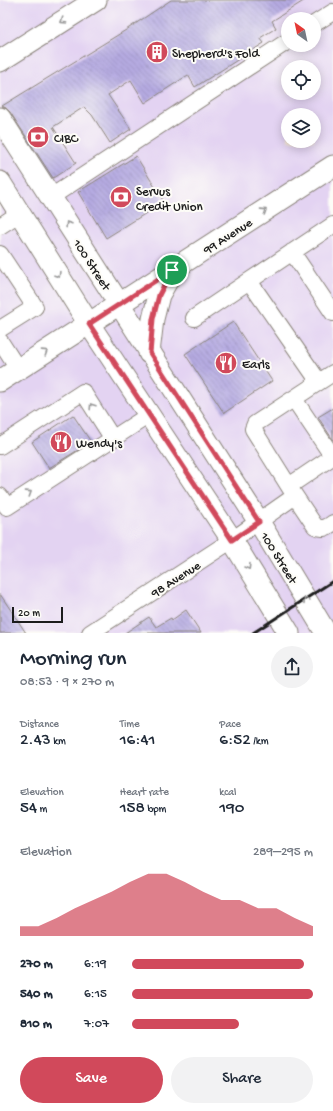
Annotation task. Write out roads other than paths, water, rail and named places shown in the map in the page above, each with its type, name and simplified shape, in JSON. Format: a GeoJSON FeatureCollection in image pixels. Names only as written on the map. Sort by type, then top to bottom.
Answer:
{"type":"FeatureCollection","features":[{"type":"Feature","properties":{"kind":"main road"},"geometry":{"type":"LineString","coordinates":[[0,61],[96,0]]}},
{"type":"Feature","properties":{"kind":"main road","name":"100 Street"},"geometry":{"type":"LineString","coordinates":[[0,118],[259,522],[326,633]]}},
{"type":"Feature","properties":{"kind":"main road","name":"99 Avenue"},"geometry":{"type":"LineString","coordinates":[[0,381],[333,166]]}},
{"type":"Feature","properties":{"kind":"main road"},"geometry":{"type":"LineString","coordinates":[[0,182],[89,324],[232,540],[289,633]]}},
{"type":"Feature","properties":{"kind":"main road"},"geometry":{"type":"LineString","coordinates":[[150,353],[153,319],[159,295],[172,270]]}},
{"type":"Feature","properties":{"kind":"street"},"geometry":{"type":"LineString","coordinates":[[321,20],[333,12]]}},
{"type":"Feature","properties":{"kind":"street"},"geometry":{"type":"LineString","coordinates":[[51,197],[281,46]]}},
{"type":"Feature","properties":{"kind":"street"},"geometry":{"type":"LineString","coordinates":[[0,226],[20,214]]}},
{"type":"Feature","properties":{"kind":"street"},"geometry":{"type":"LineString","coordinates":[[194,318],[333,224]]}},
{"type":"Feature","properties":{"kind":"street"},"geometry":{"type":"LineString","coordinates":[[292,252],[333,314]]}},
{"type":"Feature","properties":{"kind":"street"},"geometry":{"type":"LineString","coordinates":[[0,254],[35,307],[0,329]]}},
{"type":"Feature","properties":{"kind":"street"},"geometry":{"type":"LineString","coordinates":[[249,281],[319,382]]}},
{"type":"Feature","properties":{"kind":"street"},"geometry":{"type":"LineString","coordinates":[[0,341],[18,369]]}},
{"type":"Feature","properties":{"kind":"street"},"geometry":{"type":"LineString","coordinates":[[333,373],[255,424],[253,429],[315,526],[319,528],[326,528],[333,523]]}},
{"type":"Feature","properties":{"kind":"street"},"geometry":{"type":"LineString","coordinates":[[0,446],[83,392],[113,439]]}},
{"type":"Feature","properties":{"kind":"street"},"geometry":{"type":"LineString","coordinates":[[294,399],[333,457]]}},
{"type":"Feature","properties":{"kind":"street"},"geometry":{"type":"LineString","coordinates":[[0,496],[7,507],[149,415]]}},
{"type":"Feature","properties":{"kind":"street","name":"98 Avenue"},"geometry":{"type":"LineString","coordinates":[[90,633],[259,522],[292,491],[333,457]]}},
{"type":"Feature","properties":{"kind":"railway"},"geometry":{"type":"LineString","coordinates":[[253,633],[333,581]]}},
{"type":"Feature","properties":{"kind":"place","name":"Shepherd's Fold"},"geometry":{"type":"Point","coordinates":[157,52]}},
{"type":"Feature","properties":{"kind":"place","name":"CIBC"},"geometry":{"type":"Point","coordinates":[38,137]}},
{"type":"Feature","properties":{"kind":"place","name":"Servus Credit Union"},"geometry":{"type":"Point","coordinates":[121,197]}},
{"type":"Feature","properties":{"kind":"place","name":"Earls"},"geometry":{"type":"Point","coordinates":[226,363]}},
{"type":"Feature","properties":{"kind":"place","name":"Wendy's"},"geometry":{"type":"Point","coordinates":[61,442]}}]}
